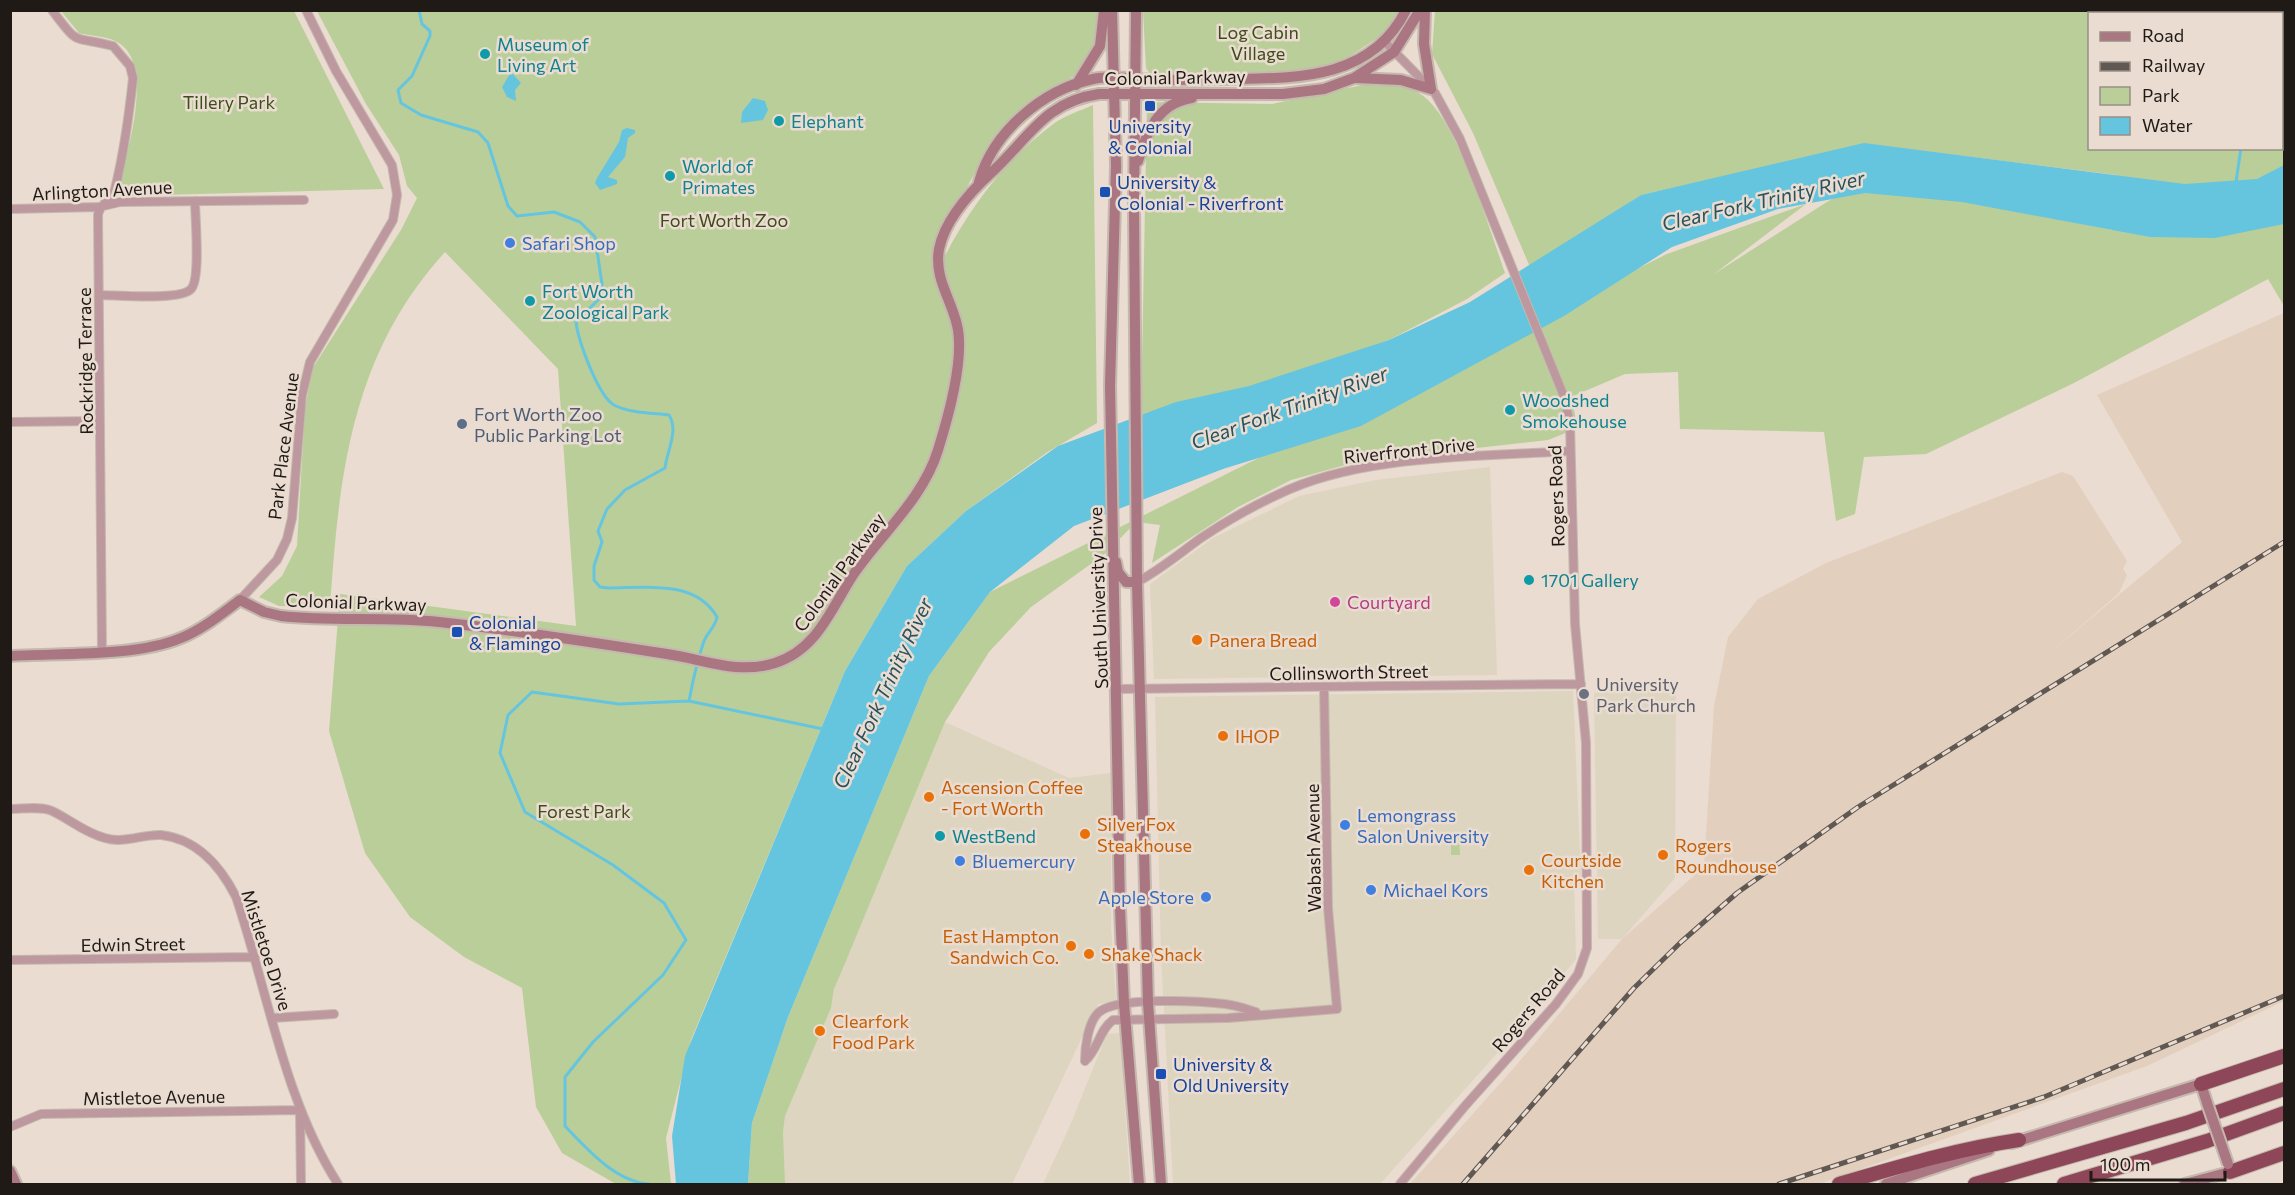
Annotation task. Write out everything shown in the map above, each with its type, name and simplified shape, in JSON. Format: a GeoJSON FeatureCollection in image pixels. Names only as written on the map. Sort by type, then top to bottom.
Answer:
{"type":"FeatureCollection","features":[{"type":"Feature","properties":{"kind":"highway"},"geometry":{"type":"LineString","coordinates":[[2201,1084],[2284,1056]]}},
{"type":"Feature","properties":{"kind":"highway"},"geometry":{"type":"LineString","coordinates":[[1975,1185],[2186,1123],[2284,1089]]}},
{"type":"Feature","properties":{"kind":"highway"},"geometry":{"type":"LineString","coordinates":[[2064,1185],[2153,1158],[2284,1113]]}},
{"type":"Feature","properties":{"kind":"highway"},"geometry":{"type":"LineString","coordinates":[[1839,1185],[1920,1161],[2019,1140]]}},
{"type":"Feature","properties":{"kind":"highway"},"geometry":{"type":"LineString","coordinates":[[2230,1173],[2284,1153]]}},
{"type":"Feature","properties":{"kind":"highway"},"geometry":{"type":"LineString","coordinates":[[2091,1185],[2153,1158]]}},
{"type":"Feature","properties":{"kind":"main road"},"geometry":{"type":"LineString","coordinates":[[1076,85],[1100,46],[1104,32],[1104,10]]}},
{"type":"Feature","properties":{"kind":"main road","name":"South University Drive"},"geometry":{"type":"LineString","coordinates":[[1112,10],[1116,166],[1110,386],[1120,908],[1124,1003],[1139,1179]]}},
{"type":"Feature","properties":{"kind":"main road"},"geometry":{"type":"LineString","coordinates":[[1136,10],[1134,172],[1137,582],[1148,1003],[1161,1185]]}},
{"type":"Feature","properties":{"kind":"main road","name":"Colonial Parkway"},"geometry":{"type":"LineString","coordinates":[[979,182],[984,163],[1017,120],[1032,107],[1076,85],[1091,80],[1114,78],[1307,77],[1330,72],[1353,63],[1383,40],[1395,28],[1406,10]]}},
{"type":"Feature","properties":{"kind":"main road"},"geometry":{"type":"LineString","coordinates":[[1394,52],[1420,10]]}},
{"type":"Feature","properties":{"kind":"main road"},"geometry":{"type":"LineString","coordinates":[[1354,78],[1401,80],[1431,89],[1424,44],[1425,10]]}},
{"type":"Feature","properties":{"kind":"main road","name":"Colonial Parkway"},"geometry":{"type":"LineString","coordinates":[[240,600],[264,612],[281,616],[435,621],[749,668],[774,664],[804,649],[814,638],[870,550],[923,484],[938,452],[959,347],[957,325],[938,274],[939,248],[953,218],[979,182],[1049,114],[1075,100],[1114,94],[1304,93],[1324,89],[1354,78],[1394,52]]}},
{"type":"Feature","properties":{"kind":"main road"},"geometry":{"type":"LineString","coordinates":[[1134,172],[1146,134],[1161,113],[1183,100],[1226,93]]}},
{"type":"Feature","properties":{"kind":"main road"},"geometry":{"type":"LineString","coordinates":[[1112,542],[1118,572],[1126,582],[1137,582]]}},
{"type":"Feature","properties":{"kind":"main road","name":"Park Place Avenue"},"geometry":{"type":"LineString","coordinates":[[10,656],[131,649],[182,638],[240,600]]}},
{"type":"Feature","properties":{"kind":"main road"},"geometry":{"type":"LineString","coordinates":[[1886,1185],[2019,1140],[2201,1084],[2230,1173],[2185,1185]]}},
{"type":"Feature","properties":{"kind":"main road"},"geometry":{"type":"LineString","coordinates":[[10,1171],[16,1185]]}},
{"type":"Feature","properties":{"kind":"main road"},"geometry":{"type":"LineString","coordinates":[[1139,1179],[1145,1185]]}},
{"type":"Feature","properties":{"kind":"street"},"geometry":{"type":"LineString","coordinates":[[52,10],[71,36],[79,41],[113,46],[130,66],[133,78],[123,152],[114,192],[99,207]]}},
{"type":"Feature","properties":{"kind":"street","name":"Park Place Avenue"},"geometry":{"type":"LineString","coordinates":[[240,600],[277,560],[287,538],[292,518],[302,395],[310,362],[393,220],[397,195],[392,165],[336,71],[306,10]]}},
{"type":"Feature","properties":{"kind":"street","name":"Rogers Road"},"geometry":{"type":"LineString","coordinates":[[1383,40],[1431,89],[1460,139],[1563,394],[1570,423],[1575,624],[1586,743],[1589,938],[1583,963],[1556,1004],[1465,1106],[1400,1185]]}},
{"type":"Feature","properties":{"kind":"street","name":"Arlington Avenue"},"geometry":{"type":"LineString","coordinates":[[10,209],[99,207],[120,202],[304,200]]}},
{"type":"Feature","properties":{"kind":"street"},"geometry":{"type":"LineString","coordinates":[[99,295],[186,294],[191,289],[195,275],[195,201]]}},
{"type":"Feature","properties":{"kind":"street","name":"Rockridge Terrace"},"geometry":{"type":"LineString","coordinates":[[99,207],[102,651]]}},
{"type":"Feature","properties":{"kind":"street"},"geometry":{"type":"LineString","coordinates":[[10,422],[100,421]]}},
{"type":"Feature","properties":{"kind":"street","name":"Riverfront Drive"},"geometry":{"type":"LineString","coordinates":[[1137,582],[1202,537],[1250,509],[1279,494],[1335,474],[1393,464],[1570,451]]}},
{"type":"Feature","properties":{"kind":"street","name":"Collinsworth Street"},"geometry":{"type":"LineString","coordinates":[[1117,689],[1581,684]]}},
{"type":"Feature","properties":{"kind":"street","name":"Wabash Avenue"},"geometry":{"type":"LineString","coordinates":[[1260,1013],[1337,1009],[1328,908],[1324,687]]}},
{"type":"Feature","properties":{"kind":"street","name":"Mistletoe Drive"},"geometry":{"type":"LineString","coordinates":[[10,809],[50,810],[76,827],[109,840],[160,835],[183,842],[202,852],[227,879],[255,957],[300,1110],[338,1185]]}},
{"type":"Feature","properties":{"kind":"street","name":"Edwin Street"},"geometry":{"type":"LineString","coordinates":[[10,960],[255,957]]}},
{"type":"Feature","properties":{"kind":"street"},"geometry":{"type":"LineString","coordinates":[[1124,1003],[1227,1004],[1260,1013],[1228,1018],[1113,1020],[1109,1023],[1093,1054],[1085,1061],[1085,1049],[1097,1013],[1107,1007],[1124,1003]]}},
{"type":"Feature","properties":{"kind":"street"},"geometry":{"type":"LineString","coordinates":[[273,1018],[334,1014]]}},
{"type":"Feature","properties":{"kind":"street"},"geometry":{"type":"LineString","coordinates":[[300,1110],[301,1185]]}},
{"type":"Feature","properties":{"kind":"street","name":"Mistletoe Avenue"},"geometry":{"type":"LineString","coordinates":[[10,1127],[41,1114],[300,1110]]}},
{"type":"Feature","properties":{"kind":"shaded area"},"geometry":{"type":"Polygon","coordinates":[[[2284,313],[2284,1001],[2147,1066],[1819,1184],[1410,1184],[1513,1069],[1622,939],[1704,867],[1714,706],[1728,637],[1758,599],[1826,563],[2062,472],[2073,476],[2127,561],[2123,569],[2127,575],[2119,593],[2046,656],[2182,542],[2097,395],[2284,313]]]}},
{"type":"Feature","properties":{"kind":"shaded area"},"geometry":{"type":"Polygon","coordinates":[[[1490,467],[1497,675],[1154,679],[1150,584],[1213,538],[1299,496],[1376,480],[1490,467]]]}},
{"type":"Feature","properties":{"kind":"shaded area"},"geometry":{"type":"Polygon","coordinates":[[[1676,688],[1675,878],[1622,939],[1598,939],[1594,693],[1676,688]]]}},
{"type":"Feature","properties":{"kind":"shaded area"},"geometry":{"type":"Polygon","coordinates":[[[1573,691],[1581,877],[1574,879],[1576,959],[1509,1040],[1380,1184],[1173,1184],[1161,955],[1155,697],[1573,691]]]}},
{"type":"Feature","properties":{"kind":"shaded area"},"geometry":{"type":"Polygon","coordinates":[[[945,722],[1069,778],[1111,773],[1111,928],[1116,1001],[1098,1004],[1012,1184],[785,1184],[782,1178],[785,1116],[831,1008],[834,989],[945,722]]]}},
{"type":"Feature","properties":{"kind":"shaded area"},"geometry":{"type":"Polygon","coordinates":[[[1120,1033],[1130,1184],[1043,1184],[1069,1128],[1107,1034],[1120,1033]]]}},
{"type":"Feature","properties":{"kind":"green space","name":"Tillery Park"},"geometry":{"type":"Polygon","coordinates":[[[61,11],[294,11],[384,189],[122,196],[118,187],[136,108],[137,86],[134,67],[128,51],[115,41],[79,33],[61,11]]]}},
{"type":"Feature","properties":{"kind":"green space"},"geometry":{"type":"Polygon","coordinates":[[[317,11],[1101,11],[1096,38],[1088,58],[1077,73],[1032,103],[998,133],[934,244],[935,276],[957,233],[999,175],[1033,140],[1056,122],[1093,105],[1097,423],[1046,453],[966,511],[907,566],[845,671],[691,1040],[666,1138],[671,1184],[616,1184],[562,1153],[536,1107],[522,988],[464,957],[410,917],[365,853],[329,731],[340,594],[576,626],[558,369],[445,252],[413,291],[389,332],[370,375],[356,419],[346,464],[339,510],[330,607],[279,606],[259,597],[282,576],[297,546],[305,409],[312,369],[401,230],[417,198],[407,186],[399,155],[366,104],[317,11]]]}},
{"type":"Feature","properties":{"kind":"green space","name":"Log Cabin Village"},"geometry":{"type":"Polygon","coordinates":[[[1143,11],[1400,11],[1382,35],[1344,60],[1317,71],[1262,74],[1150,74],[1146,68],[1143,11]]]}},
{"type":"Feature","properties":{"kind":"green space"},"geometry":{"type":"Polygon","coordinates":[[[1435,11],[2284,11],[2284,306],[2268,279],[2074,383],[1926,454],[1864,457],[1855,514],[1836,521],[1824,432],[1680,429],[1678,372],[1625,374],[1571,397],[1578,428],[1548,440],[1360,461],[1291,480],[1238,507],[1152,563],[1160,525],[1136,522],[1106,553],[1031,607],[989,652],[945,722],[834,989],[831,1008],[785,1116],[783,1133],[785,1184],[748,1184],[752,1123],[788,1017],[929,676],[990,592],[1667,254],[1806,204],[1714,274],[1863,179],[2112,230],[2117,175],[1867,144],[1641,195],[1530,267],[1473,133],[1432,54],[1435,11]]]}},
{"type":"Feature","properties":{"kind":"green space"},"geometry":{"type":"Polygon","coordinates":[[[1381,81],[1418,92],[1440,115],[1463,157],[1505,273],[1467,299],[1389,340],[1250,389],[1141,415],[1147,102],[1272,104],[1381,81]]]}},
{"type":"Feature","properties":{"kind":"green space"},"geometry":{"type":"Polygon","coordinates":[[[1464,836],[1482,836],[1482,844],[1464,844],[1464,836]]]}},
{"type":"Feature","properties":{"kind":"green space"},"geometry":{"type":"Polygon","coordinates":[[[1459,837],[1460,855],[1451,855],[1451,838],[1459,837]]]}},
{"type":"Feature","properties":{"kind":"water"},"geometry":{"type":"Polygon","coordinates":[[[511,72],[521,83],[515,90],[516,101],[507,97],[502,87],[511,72]]]}},
{"type":"Feature","properties":{"kind":"water"},"geometry":{"type":"Polygon","coordinates":[[[753,98],[765,101],[768,110],[763,120],[741,123],[742,112],[753,98]]]}},
{"type":"Feature","properties":{"kind":"water"},"geometry":{"type":"Polygon","coordinates":[[[627,128],[635,130],[635,133],[628,138],[625,157],[608,177],[617,180],[617,184],[600,190],[595,183],[597,178],[619,142],[622,130],[627,128]]]}},
{"type":"Feature","properties":{"kind":"water","name":"Clear Fork Trinity River"},"geometry":{"type":"Polygon","coordinates":[[[1864,143],[2185,184],[2257,179],[2284,165],[2284,224],[2215,238],[2150,237],[1962,202],[1865,193],[1778,209],[1672,247],[1564,316],[1361,426],[1223,469],[1074,526],[990,592],[929,676],[788,1017],[752,1123],[748,1184],[676,1184],[672,1136],[685,1056],[845,671],[907,566],[966,511],[1058,446],[1176,402],[1249,386],[1389,340],[1470,302],[1641,195],[1864,143]]]}},
{"type":"Feature","properties":{"kind":"waterway"},"geometry":{"type":"LineString","coordinates":[[419,10],[422,24],[430,31],[430,36],[412,76],[398,90],[401,103],[421,115],[478,132],[488,143],[508,206],[517,216],[554,212],[580,222],[595,237],[602,284],[600,298],[576,322],[595,380],[614,405],[634,411],[669,415],[672,421],[673,434],[665,468],[625,490],[607,509],[598,531],[602,542],[594,566],[594,580],[600,587],[608,588],[653,587],[683,591],[696,596],[708,605],[717,617],[702,648],[689,701],[823,729]]}},
{"type":"Feature","properties":{"kind":"waterway"},"geometry":{"type":"LineString","coordinates":[[2236,182],[2241,150]]}},
{"type":"Feature","properties":{"kind":"waterway"},"geometry":{"type":"LineString","coordinates":[[649,1184],[637,1182],[614,1171],[565,1126],[565,1077],[593,1042],[663,975],[686,940],[664,903],[613,865],[525,812],[500,753],[508,715],[532,692],[619,704],[689,701]]}},
{"type":"Feature","properties":{"kind":"railway"},"geometry":{"type":"LineString","coordinates":[[1463,1184],[1634,988],[1681,942],[1737,893],[1858,807],[2284,542]]}},
{"type":"Feature","properties":{"kind":"railway"},"geometry":{"type":"LineString","coordinates":[[1779,1184],[2044,1097],[2284,996]]}},
{"type":"Feature","properties":{"kind":"place","name":"Museum of Living Art"},"geometry":{"type":"Point","coordinates":[485,54]}},
{"type":"Feature","properties":{"kind":"place","name":"University & Colonial"},"geometry":{"type":"Point","coordinates":[1150,106]}},
{"type":"Feature","properties":{"kind":"place","name":"Elephant"},"geometry":{"type":"Point","coordinates":[779,121]}},
{"type":"Feature","properties":{"kind":"place","name":"World of Primates"},"geometry":{"type":"Point","coordinates":[670,176]}},
{"type":"Feature","properties":{"kind":"place","name":"University & Colonial - Riverfront"},"geometry":{"type":"Point","coordinates":[1105,192]}},
{"type":"Feature","properties":{"kind":"place","name":"Safari Shop"},"geometry":{"type":"Point","coordinates":[510,243]}},
{"type":"Feature","properties":{"kind":"place","name":"Fort Worth Zoological Park"},"geometry":{"type":"Point","coordinates":[530,301]}},
{"type":"Feature","properties":{"kind":"place","name":"Woodshed Smokehouse"},"geometry":{"type":"Point","coordinates":[1510,410]}},
{"type":"Feature","properties":{"kind":"place","name":"Fort Worth Zoo Public Parking Lot"},"geometry":{"type":"Point","coordinates":[462,424]}},
{"type":"Feature","properties":{"kind":"place","name":"1701 Gallery"},"geometry":{"type":"Point","coordinates":[1529,580]}},
{"type":"Feature","properties":{"kind":"place","name":"Courtyard"},"geometry":{"type":"Point","coordinates":[1335,602]}},
{"type":"Feature","properties":{"kind":"place","name":"Colonial & Flamingo"},"geometry":{"type":"Point","coordinates":[457,632]}},
{"type":"Feature","properties":{"kind":"place","name":"Panera Bread"},"geometry":{"type":"Point","coordinates":[1197,640]}},
{"type":"Feature","properties":{"kind":"place","name":"University Park Church"},"geometry":{"type":"Point","coordinates":[1584,694]}},
{"type":"Feature","properties":{"kind":"place","name":"IHOP"},"geometry":{"type":"Point","coordinates":[1223,736]}},
{"type":"Feature","properties":{"kind":"place","name":"Ascension Coffee - Fort Worth"},"geometry":{"type":"Point","coordinates":[929,797]}},
{"type":"Feature","properties":{"kind":"place","name":"Lemongrass Salon University"},"geometry":{"type":"Point","coordinates":[1345,825]}},
{"type":"Feature","properties":{"kind":"place","name":"Silver Fox Steakhouse"},"geometry":{"type":"Point","coordinates":[1085,834]}},
{"type":"Feature","properties":{"kind":"place","name":"WestBend"},"geometry":{"type":"Point","coordinates":[940,836]}},
{"type":"Feature","properties":{"kind":"place","name":"Rogers Roundhouse"},"geometry":{"type":"Point","coordinates":[1663,855]}},
{"type":"Feature","properties":{"kind":"place","name":"Bluemercury"},"geometry":{"type":"Point","coordinates":[960,861]}},
{"type":"Feature","properties":{"kind":"place","name":"Courtside Kitchen"},"geometry":{"type":"Point","coordinates":[1529,870]}},
{"type":"Feature","properties":{"kind":"place","name":"Michael Kors"},"geometry":{"type":"Point","coordinates":[1371,890]}},
{"type":"Feature","properties":{"kind":"place","name":"Apple Store"},"geometry":{"type":"Point","coordinates":[1206,897]}},
{"type":"Feature","properties":{"kind":"place","name":"East Hampton Sandwich Co."},"geometry":{"type":"Point","coordinates":[1071,946]}},
{"type":"Feature","properties":{"kind":"place","name":"Shake Shack"},"geometry":{"type":"Point","coordinates":[1089,954]}},
{"type":"Feature","properties":{"kind":"place","name":"Clearfork Food Park"},"geometry":{"type":"Point","coordinates":[820,1031]}},
{"type":"Feature","properties":{"kind":"place","name":"University & Old University"},"geometry":{"type":"Point","coordinates":[1161,1074]}},
{"type":"Feature","properties":{"kind":"park label","name":"Fort Worth Zoo"},"geometry":{"type":"Point","coordinates":[724,220]}},
{"type":"Feature","properties":{"kind":"park label","name":"Forest Park"},"geometry":{"type":"Point","coordinates":[584,811]}}]}
